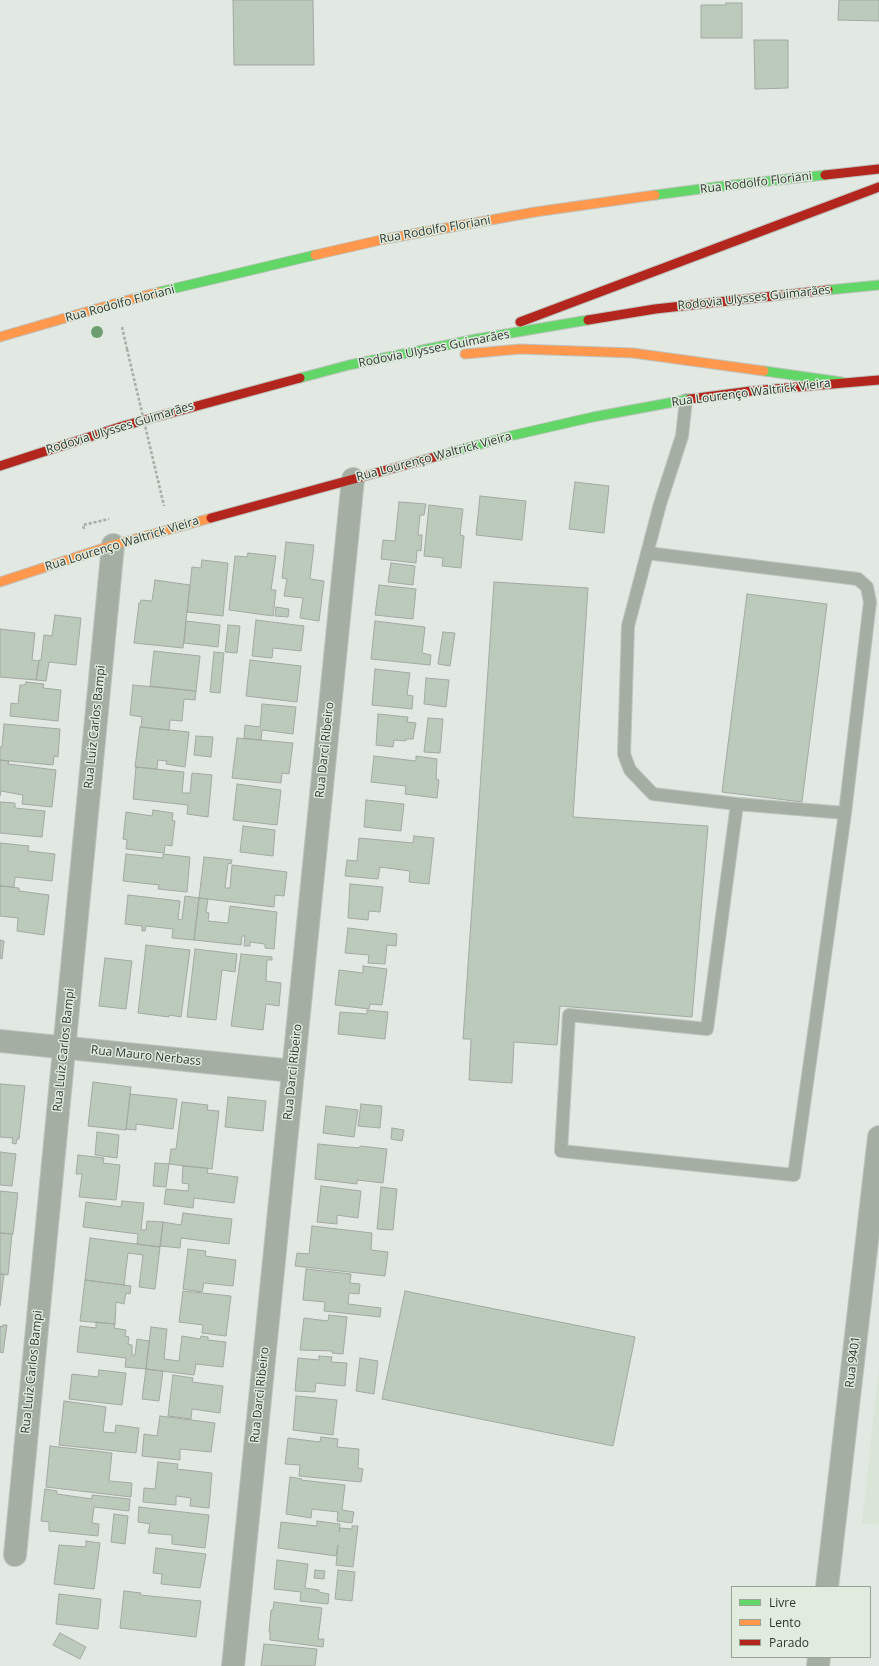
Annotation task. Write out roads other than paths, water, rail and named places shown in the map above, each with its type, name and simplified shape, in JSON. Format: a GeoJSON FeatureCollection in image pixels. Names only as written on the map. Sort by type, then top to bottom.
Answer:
{"type":"FeatureCollection","features":[{"type":"Feature","properties":{"kind":"main road","name":"Rua Rodolfo Floriani"},"geometry":{"type":"LineString","coordinates":[[0,337],[117,303],[245,271],[385,239],[535,212],[723,186],[879,169]]}},
{"type":"Feature","properties":{"kind":"main road"},"geometry":{"type":"LineString","coordinates":[[476,339],[879,187]]}},
{"type":"Feature","properties":{"kind":"main road","name":"Rodovia Ulysses Guimarães"},"geometry":{"type":"LineString","coordinates":[[0,466],[123,426],[349,365],[476,339],[655,310],[879,285]]}},
{"type":"Feature","properties":{"kind":"main road"},"geometry":{"type":"LineString","coordinates":[[458,355],[520,349],[633,353],[842,382]]}},
{"type":"Feature","properties":{"kind":"main road"},"geometry":{"type":"LineString","coordinates":[[349,365],[434,357]]}},
{"type":"Feature","properties":{"kind":"main road","name":"Rua Lourenço Waltrick Vieira"},"geometry":{"type":"LineString","coordinates":[[0,582],[112,545],[510,436],[593,417],[686,400],[750,391],[879,380]]}},
{"type":"Feature","properties":{"kind":"street","name":"Rua Darci Ribeiro"},"geometry":{"type":"LineString","coordinates":[[233,1666],[353,479]]}},
{"type":"Feature","properties":{"kind":"street","name":"Rua Luiz Carlos Bampi"},"geometry":{"type":"LineString","coordinates":[[15,1555],[112,545]]}},
{"type":"Feature","properties":{"kind":"street","name":"Rua Mauro Nerbass"},"geometry":{"type":"LineString","coordinates":[[0,1041],[293,1071]]}},
{"type":"Feature","properties":{"kind":"street","name":"Rua 9401"},"geometry":{"type":"LineString","coordinates":[[827,1586],[879,1137]]}},
{"type":"Feature","properties":{"kind":"lane"},"geometry":{"type":"LineString","coordinates":[[686,400],[682,436],[660,504],[628,626],[624,754],[630,770],[653,794],[737,804],[845,813]]}},
{"type":"Feature","properties":{"kind":"lane"},"geometry":{"type":"LineString","coordinates":[[647,553],[858,578],[867,588],[870,602],[845,813],[794,1175],[561,1151],[569,1015],[707,1029],[737,804]]}}]}
